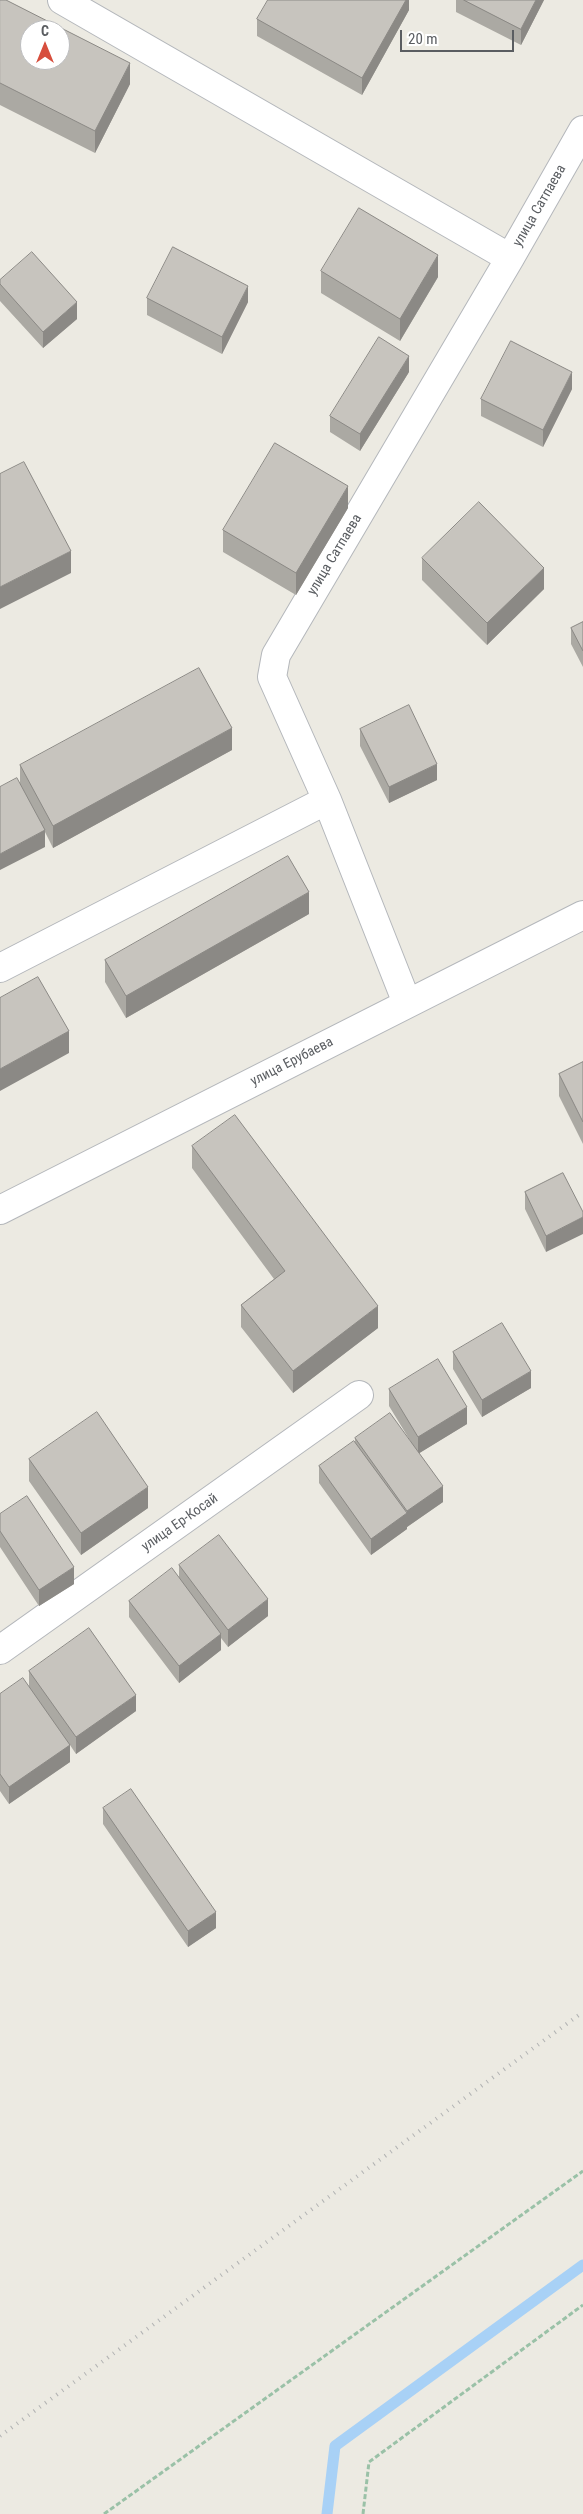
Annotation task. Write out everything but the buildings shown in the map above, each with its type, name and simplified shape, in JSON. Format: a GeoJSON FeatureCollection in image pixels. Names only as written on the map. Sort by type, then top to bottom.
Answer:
{"type":"FeatureCollection","features":[{"type":"Feature","properties":{"kind":"street"},"geometry":{"type":"LineString","coordinates":[[62,0],[510,258]]}},
{"type":"Feature","properties":{"kind":"street","name":"улица Сатпаева"},"geometry":{"type":"LineString","coordinates":[[408,1004],[327,800],[272,676],[276,655],[510,258],[583,130]]}},
{"type":"Feature","properties":{"kind":"street"},"geometry":{"type":"LineString","coordinates":[[0,968],[327,800]]}},
{"type":"Feature","properties":{"kind":"street","name":"улица Ерубаева"},"geometry":{"type":"LineString","coordinates":[[0,1210],[583,914]]}},
{"type":"Feature","properties":{"kind":"street","name":"улица Ер-Косай"},"geometry":{"type":"LineString","coordinates":[[0,1650],[360,1396]]}},
{"type":"Feature","properties":{"kind":"path"},"geometry":{"type":"LineString","coordinates":[[104,2514],[583,2171]]}},
{"type":"Feature","properties":{"kind":"path"},"geometry":{"type":"LineString","coordinates":[[363,2514],[369,2462],[583,2305]]}},
{"type":"Feature","properties":{"kind":"waterway"},"geometry":{"type":"LineString","coordinates":[[327,2514],[335,2446],[583,2265]]}},
{"type":"Feature","properties":{"kind":"railway"},"geometry":{"type":"LineString","coordinates":[[0,2436],[583,2012]]}}]}
